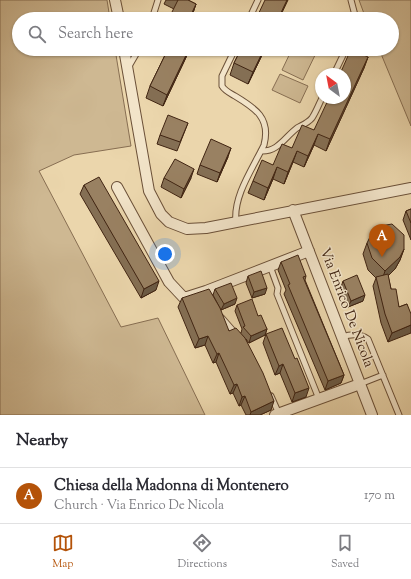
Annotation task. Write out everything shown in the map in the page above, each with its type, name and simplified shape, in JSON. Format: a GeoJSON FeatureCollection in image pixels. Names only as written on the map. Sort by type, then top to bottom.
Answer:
{"type":"FeatureCollection","features":[{"type":"Feature","properties":{"kind":"street"},"geometry":{"type":"LineString","coordinates":[[115,0],[118,12]]}},
{"type":"Feature","properties":{"kind":"street"},"geometry":{"type":"LineString","coordinates":[[125,56],[149,191],[161,214],[169,222],[187,228],[206,228],[411,188]]}},
{"type":"Feature","properties":{"kind":"street"},"geometry":{"type":"LineString","coordinates":[[117,187],[169,282],[180,295],[188,297],[207,294],[270,266],[309,251]]}},
{"type":"Feature","properties":{"kind":"street","name":"Via Enrico De Nicola"},"geometry":{"type":"LineString","coordinates":[[293,210],[372,415]]}},
{"type":"Feature","properties":{"kind":"street"},"geometry":{"type":"LineString","coordinates":[[277,414],[360,384]]}},
{"type":"Feature","properties":{"kind":"lane"},"geometry":{"type":"LineString","coordinates":[[154,12],[158,0]]}},
{"type":"Feature","properties":{"kind":"lane"},"geometry":{"type":"LineString","coordinates":[[252,12],[258,0]]}},
{"type":"Feature","properties":{"kind":"lane"},"geometry":{"type":"LineString","coordinates":[[351,0],[354,12]]}},
{"type":"Feature","properties":{"kind":"lane"},"geometry":{"type":"LineString","coordinates":[[127,69],[135,56]]}},
{"type":"Feature","properties":{"kind":"lane"},"geometry":{"type":"LineString","coordinates":[[232,56],[222,76],[222,86],[251,105],[263,120],[266,136],[261,151],[239,197],[236,208],[236,222]]}},
{"type":"Feature","properties":{"kind":"lane"},"geometry":{"type":"LineString","coordinates":[[337,68],[343,56]]}},
{"type":"Feature","properties":{"kind":"lane"},"geometry":{"type":"LineString","coordinates":[[261,151],[271,150],[278,146],[296,129],[312,118],[319,104]]}},
{"type":"Feature","properties":{"kind":"lane"},"geometry":{"type":"LineString","coordinates":[[270,266],[278,288],[277,294],[319,399]]}},
{"type":"Feature","properties":{"kind":"lane"},"geometry":{"type":"LineString","coordinates":[[217,312],[242,340]]}},
{"type":"Feature","properties":{"kind":"lane"},"geometry":{"type":"LineString","coordinates":[[342,337],[353,335],[364,336],[368,339],[399,415]]}},
{"type":"Feature","properties":{"kind":"lane"},"geometry":{"type":"LineString","coordinates":[[360,384],[383,375]]}},
{"type":"Feature","properties":{"kind":"lane"},"geometry":{"type":"LineString","coordinates":[[269,392],[277,414]]}},
{"type":"Feature","properties":{"kind":"shaded area"},"geometry":{"type":"Polygon","coordinates":[[[0,0],[107,0],[109,12],[12,12],[12,56],[116,56],[131,146],[74,155],[39,171],[121,327],[158,318],[205,415],[0,415],[0,0]]]}},
{"type":"Feature","properties":{"kind":"shaded area"},"geometry":{"type":"Polygon","coordinates":[[[359,0],[411,0],[411,126],[382,56],[399,56],[399,12],[363,12],[359,0]]]}},
{"type":"Feature","properties":{"kind":"shaded area"},"geometry":{"type":"Polygon","coordinates":[[[289,56],[315,56],[303,80],[282,70],[289,56]]]}},
{"type":"Feature","properties":{"kind":"shaded area"},"geometry":{"type":"Polygon","coordinates":[[[280,74],[308,86],[300,103],[272,90],[280,74]]]}},
{"type":"Feature","properties":{"kind":"building"},"geometry":{"type":"Polygon","coordinates":[[[178,0],[188,0],[196,4],[192,12],[172,12],[178,0]]]}},
{"type":"Feature","properties":{"kind":"building"},"geometry":{"type":"Polygon","coordinates":[[[265,0],[287,0],[281,12],[259,12],[265,0]]]}},
{"type":"Feature","properties":{"kind":"building"},"geometry":{"type":"Polygon","coordinates":[[[165,56],[186,56],[167,95],[150,86],[165,56]]]}},
{"type":"Feature","properties":{"kind":"building"},"geometry":{"type":"Polygon","coordinates":[[[238,56],[261,56],[253,72],[234,63],[238,56]]]}},
{"type":"Feature","properties":{"kind":"building"},"geometry":{"type":"Polygon","coordinates":[[[348,56],[368,57],[351,94],[351,68],[343,68],[348,56]]]}},
{"type":"Feature","properties":{"kind":"building"},"geometry":{"type":"Polygon","coordinates":[[[326,104],[346,104],[330,139],[318,134],[308,156],[297,151],[288,172],[277,167],[268,188],[253,181],[262,160],[273,165],[282,144],[292,148],[302,125],[314,130],[326,104]]]}},
{"type":"Feature","properties":{"kind":"building"},"geometry":{"type":"Polygon","coordinates":[[[168,115],[188,123],[180,142],[160,135],[168,115]]]}},
{"type":"Feature","properties":{"kind":"building"},"geometry":{"type":"Polygon","coordinates":[[[211,139],[231,148],[220,173],[200,165],[211,139]]]}},
{"type":"Feature","properties":{"kind":"building"},"geometry":{"type":"Polygon","coordinates":[[[175,159],[194,169],[184,189],[164,178],[175,159]]]}},
{"type":"Feature","properties":{"kind":"building"},"geometry":{"type":"Polygon","coordinates":[[[99,177],[159,281],[144,289],[84,185],[99,177]]]}},
{"type":"Feature","properties":{"kind":"building"},"geometry":{"type":"Polygon","coordinates":[[[411,209],[411,223],[406,211],[411,209]]]}},
{"type":"Feature","properties":{"kind":"building"},"geometry":{"type":"Polygon","coordinates":[[[392,224],[404,235],[404,249],[400,257],[385,271],[372,258],[367,243],[375,227],[392,224]]]}},
{"type":"Feature","properties":{"kind":"building"},"geometry":{"type":"Polygon","coordinates":[[[298,255],[306,276],[303,277],[344,375],[328,381],[288,285],[290,284],[281,262],[298,255]]]}},
{"type":"Feature","properties":{"kind":"building"},"geometry":{"type":"Polygon","coordinates":[[[261,271],[267,288],[254,292],[248,276],[261,271]]]}},
{"type":"Feature","properties":{"kind":"building"},"geometry":{"type":"Polygon","coordinates":[[[388,274],[391,289],[396,289],[399,307],[407,304],[411,314],[411,325],[392,333],[385,314],[376,277],[388,274]]]}},
{"type":"Feature","properties":{"kind":"building"},"geometry":{"type":"Polygon","coordinates":[[[357,275],[365,295],[351,301],[343,281],[357,275]]]}},
{"type":"Feature","properties":{"kind":"building"},"geometry":{"type":"Polygon","coordinates":[[[231,283],[237,298],[224,304],[215,289],[231,283]]]}},
{"type":"Feature","properties":{"kind":"building"},"geometry":{"type":"Polygon","coordinates":[[[209,289],[220,308],[229,331],[236,328],[245,338],[263,373],[274,401],[251,412],[245,396],[242,397],[237,384],[234,385],[219,353],[217,354],[208,336],[199,339],[182,298],[209,289]]]}},
{"type":"Feature","properties":{"kind":"building"},"geometry":{"type":"Polygon","coordinates":[[[252,299],[258,316],[261,315],[267,329],[251,336],[243,327],[245,326],[237,305],[252,299]]]}},
{"type":"Feature","properties":{"kind":"building"},"geometry":{"type":"Polygon","coordinates":[[[282,328],[295,359],[297,358],[309,388],[295,393],[283,364],[279,366],[266,334],[282,328]]]}},
{"type":"Feature","properties":{"kind":"place","name":"Chiesa della Madonna di Montenero"},"geometry":{"type":"Point","coordinates":[382,257]}}]}
